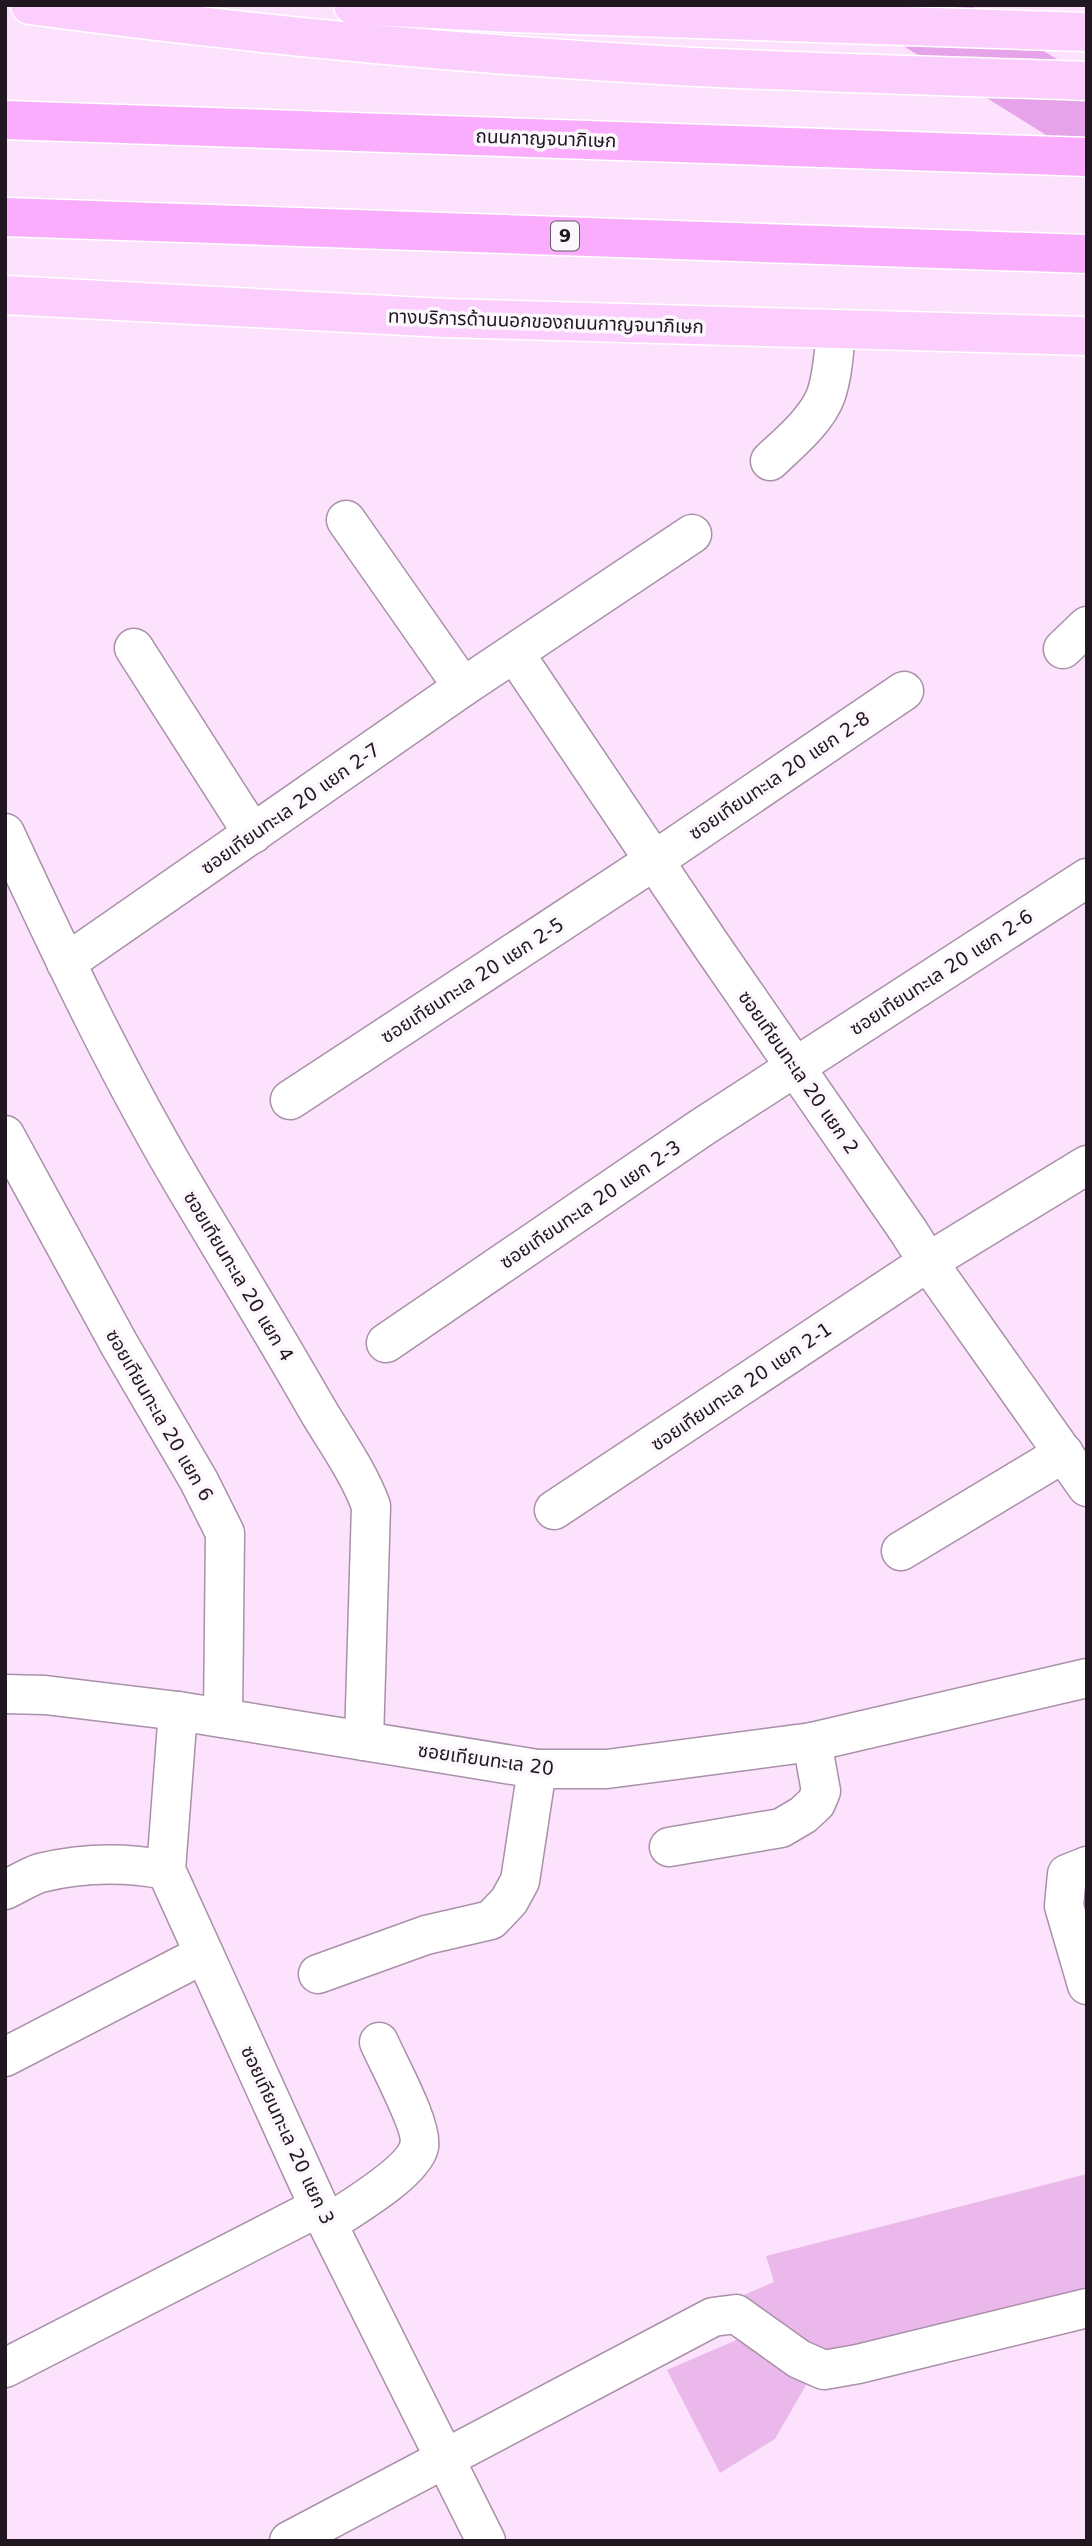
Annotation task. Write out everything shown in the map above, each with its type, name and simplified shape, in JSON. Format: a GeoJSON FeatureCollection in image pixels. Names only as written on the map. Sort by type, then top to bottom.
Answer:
{"type":"FeatureCollection","features":[{"type":"Feature","properties":{"kind":"highway","name":"ถนนกาญจนาภิเษก"},"geometry":{"type":"LineString","coordinates":[[5,120],[1087,156]]}},
{"type":"Feature","properties":{"kind":"highway","name":"9"},"geometry":{"type":"LineString","coordinates":[[5,218],[1087,254]]}},
{"type":"Feature","properties":{"kind":"main road"},"geometry":{"type":"LineString","coordinates":[[30,5],[299,36],[489,52],[688,66],[1087,81]]}},
{"type":"Feature","properties":{"kind":"main road"},"geometry":{"type":"LineString","coordinates":[[353,5],[512,13],[1087,32]]}},
{"type":"Feature","properties":{"kind":"main road","name":"ทางบริการด้านนอกของถนนกาญจนาภิเษก"},"geometry":{"type":"LineString","coordinates":[[5,295],[444,318],[1087,337]]}},
{"type":"Feature","properties":{"kind":"street"},"geometry":{"type":"LineString","coordinates":[[770,461],[800,433],[825,398],[831,377],[836,330]]}},
{"type":"Feature","properties":{"kind":"street"},"geometry":{"type":"LineString","coordinates":[[346,520],[463,687]]}},
{"type":"Feature","properties":{"kind":"street","name":"ซอยเทียนทะเล 20 แยก 2-7"},"geometry":{"type":"LineString","coordinates":[[66,963],[463,687],[692,534]]}},
{"type":"Feature","properties":{"kind":"street"},"geometry":{"type":"LineString","coordinates":[[135,648],[253,834]]}},
{"type":"Feature","properties":{"kind":"street","name":"ซอยเทียนทะเล 20 แยก 2"},"geometry":{"type":"LineString","coordinates":[[515,654],[928,1262],[1079,1471]]}},
{"type":"Feature","properties":{"kind":"street","name":"ซอยเทียนทะเล 20 แยก 2-8"},"geometry":{"type":"LineString","coordinates":[[655,860],[904,691]]}},
{"type":"Feature","properties":{"kind":"street","name":"ซอยเทียนทะเล 20 แยก 4"},"geometry":{"type":"LineString","coordinates":[[5,833],[66,963],[135,1098],[361,1480],[371,1506],[364,1741]]}},
{"type":"Feature","properties":{"kind":"street","name":"ซอยเทียนทะเล 20 แยก 2-5"},"geometry":{"type":"LineString","coordinates":[[290,1100],[655,860]]}},
{"type":"Feature","properties":{"kind":"street","name":"ซอยเทียนทะเล 20 แยก 2-6"},"geometry":{"type":"LineString","coordinates":[[795,1066],[1087,878]]}},
{"type":"Feature","properties":{"kind":"street","name":"ซอยเทียนทะเล 20 แยก 2-3"},"geometry":{"type":"LineString","coordinates":[[386,1343],[795,1066]]}},
{"type":"Feature","properties":{"kind":"street","name":"ซอยเทียนทะเล 20 แยก 6"},"geometry":{"type":"LineString","coordinates":[[5,1135],[119,1345],[211,1502],[225,1533],[223,1718]]}},
{"type":"Feature","properties":{"kind":"street","name":"ซอยเทียนทะเล 20 แยก 2-1"},"geometry":{"type":"LineString","coordinates":[[554,1510],[928,1262],[1087,1165]]}},
{"type":"Feature","properties":{"kind":"street"},"geometry":{"type":"LineString","coordinates":[[901,1551],[1079,1471]]}},
{"type":"Feature","properties":{"kind":"street","name":"ซอยเทียนทะเล 20"},"geometry":{"type":"LineString","coordinates":[[5,1694],[44,1695],[178,1711],[537,1769],[607,1769],[812,1742],[1087,1678]]}},
{"type":"Feature","properties":{"kind":"street","name":"ซอยเทียนทะเล 20 แยก 3"},"geometry":{"type":"LineString","coordinates":[[178,1711],[166,1870],[324,2215],[486,2541]]}},
{"type":"Feature","properties":{"kind":"street"},"geometry":{"type":"LineString","coordinates":[[669,1847],[781,1828],[803,1815],[816,1803],[821,1791],[812,1742]]}},
{"type":"Feature","properties":{"kind":"street"},"geometry":{"type":"LineString","coordinates":[[318,1974],[426,1935],[491,1920],[509,1901],[520,1881],[537,1769]]}},
{"type":"Feature","properties":{"kind":"street"},"geometry":{"type":"LineString","coordinates":[[5,1890],[38,1874],[76,1868],[110,1864],[141,1865],[166,1870]]}},
{"type":"Feature","properties":{"kind":"street"},"geometry":{"type":"LineString","coordinates":[[1087,1866],[1067,1874],[1064,1906],[1087,1985]]}},
{"type":"Feature","properties":{"kind":"street"},"geometry":{"type":"LineString","coordinates":[[5,2057],[204,1954]]}},
{"type":"Feature","properties":{"kind":"street"},"geometry":{"type":"LineString","coordinates":[[5,2368],[388,2183],[412,2161],[420,2146],[417,2125],[379,2042]]}},
{"type":"Feature","properties":{"kind":"street"},"geometry":{"type":"LineString","coordinates":[[289,2541],[713,2317],[736,2314],[799,2359],[824,2370],[1087,2308]]}},
{"type":"Feature","properties":{"kind":"shaded area"},"geometry":{"type":"Polygon","coordinates":[[[1087,2174],[1087,2291],[826,2363],[806,2385],[775,2439],[720,2473],[667,2370],[748,2335],[732,2300],[774,2282],[766,2256],[1087,2174]]]}},
{"type":"Feature","properties":{"kind":"waterway"},"geometry":{"type":"LineString","coordinates":[[904,5],[1077,113],[1087,113]]}}]}
